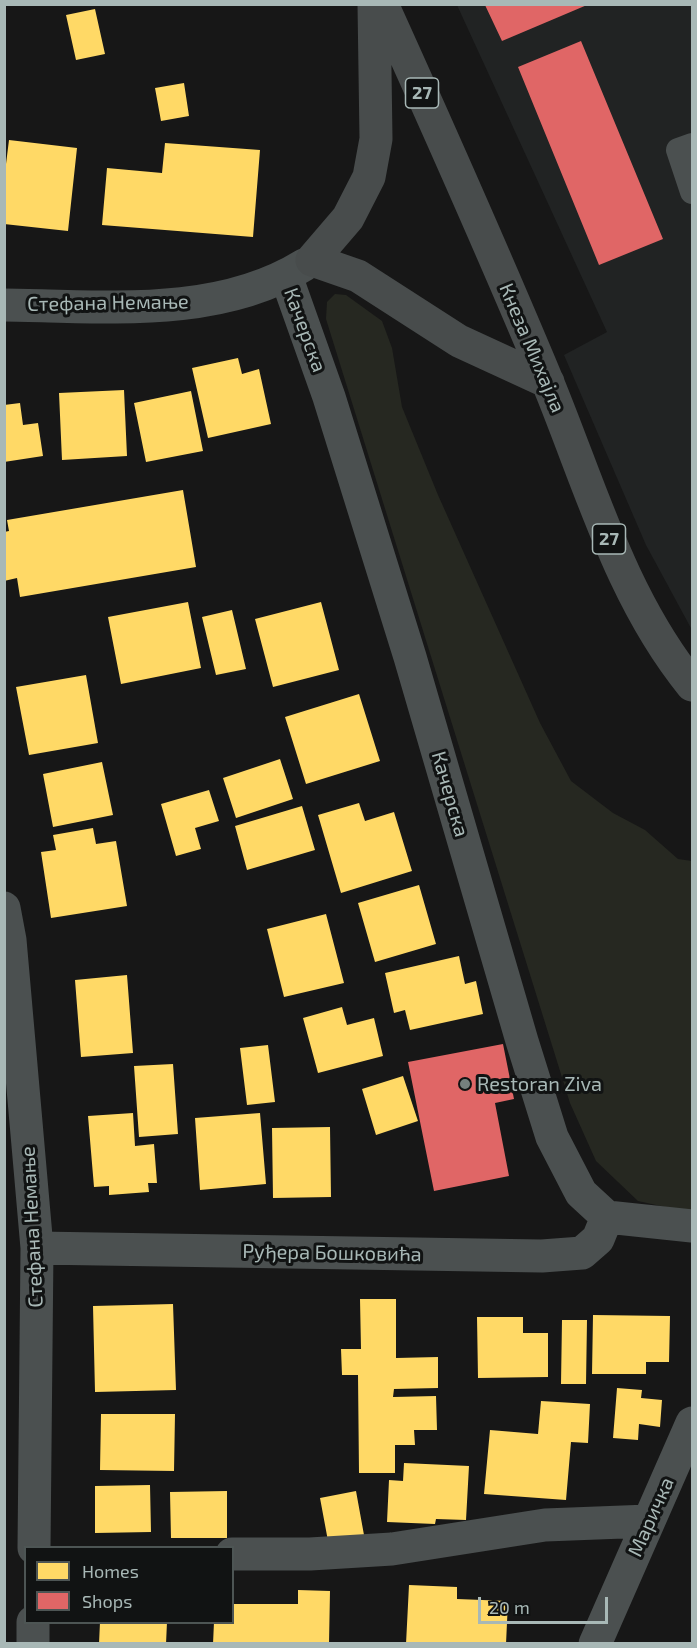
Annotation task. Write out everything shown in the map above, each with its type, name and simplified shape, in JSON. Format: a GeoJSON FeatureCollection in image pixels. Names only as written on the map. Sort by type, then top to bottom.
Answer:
{"type":"FeatureCollection","features":[{"type":"Feature","properties":{"kind":"main road"},"geometry":{"type":"LineString","coordinates":[[298,268],[348,218],[369,177],[376,139],[374,4]]}},
{"type":"Feature","properties":{"kind":"main road","name":"Кнеза Михајла"},"geometry":{"type":"LineString","coordinates":[[382,4],[548,382],[617,557],[662,642],[693,685]]}},
{"type":"Feature","properties":{"kind":"main road"},"geometry":{"type":"LineString","coordinates":[[298,268],[358,276],[459,341],[548,382]]}},
{"type":"Feature","properties":{"kind":"street","name":"Стефана Немање"},"geometry":{"type":"LineString","coordinates":[[4,305],[131,306],[209,300],[298,268]]}},
{"type":"Feature","properties":{"kind":"street","name":"Качерска"},"geometry":{"type":"LineString","coordinates":[[298,268],[329,397],[407,646],[552,1137],[581,1193],[607,1217]]}},
{"type":"Feature","properties":{"kind":"street","name":"Стефана Немање"},"geometry":{"type":"LineString","coordinates":[[4,908],[10,940],[37,1248],[34,1546]]}},
{"type":"Feature","properties":{"kind":"street"},"geometry":{"type":"LineString","coordinates":[[607,1217],[693,1226]]}},
{"type":"Feature","properties":{"kind":"street","name":"Руђера Бошковића"},"geometry":{"type":"LineString","coordinates":[[37,1248],[542,1256],[582,1253],[597,1239],[607,1217]]}},
{"type":"Feature","properties":{"kind":"street","name":"Маричка"},"geometry":{"type":"LineString","coordinates":[[595,1644],[693,1423]]}},
{"type":"Feature","properties":{"kind":"street"},"geometry":{"type":"LineString","coordinates":[[234,1554],[310,1554],[392,1550],[545,1525],[649,1521]]}},
{"type":"Feature","properties":{"kind":"street"},"geometry":{"type":"LineString","coordinates":[[33,1624],[33,1644]]}},
{"type":"Feature","properties":{"kind":"lane"},"geometry":{"type":"LineString","coordinates":[[693,145],[678,150],[693,192]]}},
{"type":"Feature","properties":{"kind":"shaded area"},"geometry":{"type":"Polygon","coordinates":[[[457,5],[692,5],[692,630],[646,545],[564,355],[607,332],[457,5]]]}},
{"type":"Feature","properties":{"kind":"shaded area"},"geometry":{"type":"Polygon","coordinates":[[[335,294],[346,295],[382,321],[392,348],[402,407],[438,495],[540,723],[571,781],[613,813],[645,830],[678,859],[692,861],[692,1213],[638,1201],[596,1161],[570,1103],[326,319],[327,302],[335,294]]]}},
{"type":"Feature","properties":{"kind":"building: Homes"},"geometry":{"type":"Polygon","coordinates":[[[95,9],[105,54],[76,60],[66,15],[95,9]]]}},
{"type":"Feature","properties":{"kind":"building: Homes"},"geometry":{"type":"Polygon","coordinates":[[[184,83],[189,116],[161,121],[155,88],[184,83]]]}},
{"type":"Feature","properties":{"kind":"building: Homes"},"geometry":{"type":"Polygon","coordinates":[[[9,140],[77,148],[68,231],[4,224],[4,180],[9,140]]]}},
{"type":"Feature","properties":{"kind":"building: Homes"},"geometry":{"type":"Polygon","coordinates":[[[165,143],[260,150],[253,237],[102,225],[107,168],[162,173],[165,143]]]}},
{"type":"Feature","properties":{"kind":"building: Homes"},"geometry":{"type":"Polygon","coordinates":[[[238,358],[242,374],[259,369],[271,424],[208,438],[192,368],[238,358]]]}},
{"type":"Feature","properties":{"kind":"building: Homes"},"geometry":{"type":"Polygon","coordinates":[[[124,390],[127,456],[62,460],[59,393],[124,390]]]}},
{"type":"Feature","properties":{"kind":"building: Homes"},"geometry":{"type":"Polygon","coordinates":[[[191,391],[203,451],[146,462],[134,403],[191,391]]]}},
{"type":"Feature","properties":{"kind":"building: Homes"},"geometry":{"type":"Polygon","coordinates":[[[20,403],[23,425],[38,423],[43,456],[4,462],[4,405],[20,403]]]}},
{"type":"Feature","properties":{"kind":"building: Homes"},"geometry":{"type":"Polygon","coordinates":[[[183,490],[196,567],[20,597],[17,578],[4,581],[4,532],[9,531],[7,520],[183,490]]]}},
{"type":"Feature","properties":{"kind":"building: Homes"},"geometry":{"type":"Polygon","coordinates":[[[188,602],[201,668],[121,684],[108,617],[188,602]]]}},
{"type":"Feature","properties":{"kind":"building: Homes"},"geometry":{"type":"Polygon","coordinates":[[[321,602],[339,670],[273,687],[255,619],[321,602]]]}},
{"type":"Feature","properties":{"kind":"building: Homes"},"geometry":{"type":"Polygon","coordinates":[[[232,610],[246,669],[216,675],[202,617],[232,610]]]}},
{"type":"Feature","properties":{"kind":"building: Homes"},"geometry":{"type":"Polygon","coordinates":[[[86,675],[98,743],[29,755],[16,687],[86,675]]]}},
{"type":"Feature","properties":{"kind":"building: Homes"},"geometry":{"type":"Polygon","coordinates":[[[359,694],[380,761],[306,784],[285,717],[359,694]]]}},
{"type":"Feature","properties":{"kind":"building: Homes"},"geometry":{"type":"Polygon","coordinates":[[[280,759],[293,799],[236,818],[223,778],[280,759]]]}},
{"type":"Feature","properties":{"kind":"building: Homes"},"geometry":{"type":"Polygon","coordinates":[[[102,762],[113,815],[53,827],[43,774],[102,762]]]}},
{"type":"Feature","properties":{"kind":"building: Homes"},"geometry":{"type":"Polygon","coordinates":[[[209,790],[219,821],[195,828],[201,849],[176,856],[161,804],[209,790]]]}},
{"type":"Feature","properties":{"kind":"building: Homes"},"geometry":{"type":"Polygon","coordinates":[[[359,803],[365,821],[394,812],[412,871],[341,893],[318,815],[359,803]]]}},
{"type":"Feature","properties":{"kind":"building: Homes"},"geometry":{"type":"Polygon","coordinates":[[[302,806],[315,850],[247,870],[235,826],[302,806]]]}},
{"type":"Feature","properties":{"kind":"building: Homes"},"geometry":{"type":"Polygon","coordinates":[[[93,828],[96,844],[116,841],[127,906],[51,918],[41,852],[56,850],[53,835],[93,828]]]}},
{"type":"Feature","properties":{"kind":"building: Homes"},"geometry":{"type":"Polygon","coordinates":[[[419,885],[436,944],[375,962],[358,903],[419,885]]]}},
{"type":"Feature","properties":{"kind":"building: Homes"},"geometry":{"type":"Polygon","coordinates":[[[326,914],[344,983],[284,997],[267,929],[326,914]]]}},
{"type":"Feature","properties":{"kind":"building: Homes"},"geometry":{"type":"Polygon","coordinates":[[[459,956],[465,984],[476,981],[483,1014],[410,1030],[405,1010],[394,1013],[385,973],[459,956]]]}},
{"type":"Feature","properties":{"kind":"building: Homes"},"geometry":{"type":"Polygon","coordinates":[[[127,975],[133,1053],[81,1057],[75,980],[127,975]]]}},
{"type":"Feature","properties":{"kind":"building: Homes"},"geometry":{"type":"Polygon","coordinates":[[[342,1007],[347,1025],[374,1018],[383,1056],[318,1073],[303,1018],[342,1007]]]}},
{"type":"Feature","properties":{"kind":"building: Homes"},"geometry":{"type":"Polygon","coordinates":[[[268,1045],[275,1102],[247,1105],[240,1048],[268,1045]]]}},
{"type":"Feature","properties":{"kind":"building: Homes"},"geometry":{"type":"Polygon","coordinates":[[[173,1064],[178,1134],[139,1137],[134,1066],[173,1064]]]}},
{"type":"Feature","properties":{"kind":"building: Homes"},"geometry":{"type":"Polygon","coordinates":[[[403,1076],[418,1121],[376,1135],[362,1089],[403,1076]]]}},
{"type":"Feature","properties":{"kind":"building: Homes"},"geometry":{"type":"Polygon","coordinates":[[[133,1113],[135,1146],[154,1144],[157,1183],[148,1183],[149,1192],[109,1195],[109,1186],[94,1187],[88,1116],[133,1113]]]}},
{"type":"Feature","properties":{"kind":"building: Homes"},"geometry":{"type":"Polygon","coordinates":[[[260,1113],[266,1184],[200,1190],[195,1118],[260,1113]]]}},
{"type":"Feature","properties":{"kind":"building: Homes"},"geometry":{"type":"Polygon","coordinates":[[[330,1127],[331,1197],[273,1198],[272,1128],[330,1127]]]}},
{"type":"Feature","properties":{"kind":"building: Homes"},"geometry":{"type":"Polygon","coordinates":[[[360,1299],[396,1299],[396,1358],[438,1357],[438,1388],[394,1389],[393,1397],[436,1396],[437,1430],[414,1430],[415,1445],[395,1445],[395,1473],[359,1473],[358,1375],[342,1375],[341,1349],[361,1349],[360,1299]]]}},
{"type":"Feature","properties":{"kind":"building: Homes"},"geometry":{"type":"Polygon","coordinates":[[[173,1304],[176,1390],[95,1392],[93,1306],[173,1304]]]}},
{"type":"Feature","properties":{"kind":"building: Homes"},"geometry":{"type":"Polygon","coordinates":[[[593,1315],[670,1316],[669,1362],[646,1362],[646,1374],[592,1374],[593,1315]]]}},
{"type":"Feature","properties":{"kind":"building: Homes"},"geometry":{"type":"Polygon","coordinates":[[[477,1317],[523,1317],[523,1333],[548,1333],[548,1377],[478,1378],[477,1317]]]}},
{"type":"Feature","properties":{"kind":"building: Homes"},"geometry":{"type":"Polygon","coordinates":[[[562,1320],[587,1320],[586,1384],[561,1384],[562,1320]]]}},
{"type":"Feature","properties":{"kind":"building: Homes"},"geometry":{"type":"Polygon","coordinates":[[[617,1388],[642,1390],[641,1398],[662,1400],[660,1427],[639,1424],[638,1440],[613,1438],[617,1388]]]}},
{"type":"Feature","properties":{"kind":"building: Homes"},"geometry":{"type":"Polygon","coordinates":[[[541,1401],[590,1404],[588,1443],[571,1442],[566,1500],[484,1494],[490,1430],[538,1434],[541,1401]]]}},
{"type":"Feature","properties":{"kind":"building: Homes"},"geometry":{"type":"Polygon","coordinates":[[[101,1414],[175,1414],[174,1471],[100,1470],[101,1414]]]}},
{"type":"Feature","properties":{"kind":"building: Homes"},"geometry":{"type":"Polygon","coordinates":[[[404,1463],[469,1466],[466,1520],[436,1519],[435,1524],[387,1522],[389,1480],[403,1481],[404,1463]]]}},
{"type":"Feature","properties":{"kind":"building: Homes"},"geometry":{"type":"Polygon","coordinates":[[[150,1485],[151,1532],[95,1533],[95,1486],[150,1485]]]}},
{"type":"Feature","properties":{"kind":"building: Homes"},"geometry":{"type":"Polygon","coordinates":[[[227,1491],[227,1538],[171,1538],[170,1492],[227,1491]]]}},
{"type":"Feature","properties":{"kind":"building: Homes"},"geometry":{"type":"Polygon","coordinates":[[[356,1491],[364,1535],[328,1541],[320,1498],[356,1491]]]}},
{"type":"Feature","properties":{"kind":"building: Homes"},"geometry":{"type":"Polygon","coordinates":[[[409,1585],[457,1587],[457,1599],[508,1601],[506,1644],[406,1644],[409,1585]]]}},
{"type":"Feature","properties":{"kind":"building: Homes"},"geometry":{"type":"Polygon","coordinates":[[[298,1590],[330,1591],[329,1644],[213,1644],[214,1624],[234,1624],[234,1604],[298,1604],[298,1590]]]}},
{"type":"Feature","properties":{"kind":"building: Homes"},"geometry":{"type":"Polygon","coordinates":[[[100,1624],[167,1624],[166,1644],[99,1644],[100,1624]]]}},
{"type":"Feature","properties":{"kind":"building: Shops"},"geometry":{"type":"Polygon","coordinates":[[[485,5],[587,5],[502,41],[485,5]]]}},
{"type":"Feature","properties":{"kind":"building: Shops"},"geometry":{"type":"Polygon","coordinates":[[[581,41],[663,239],[599,265],[518,67],[581,41]]]}},
{"type":"Feature","properties":{"kind":"building: Shops"},"geometry":{"type":"Polygon","coordinates":[[[503,1044],[514,1099],[495,1103],[509,1176],[434,1191],[408,1062],[503,1044]]]}},
{"type":"Feature","properties":{"kind":"place","name":"Restoran Ziva"},"geometry":{"type":"Point","coordinates":[465,1084]}}]}
